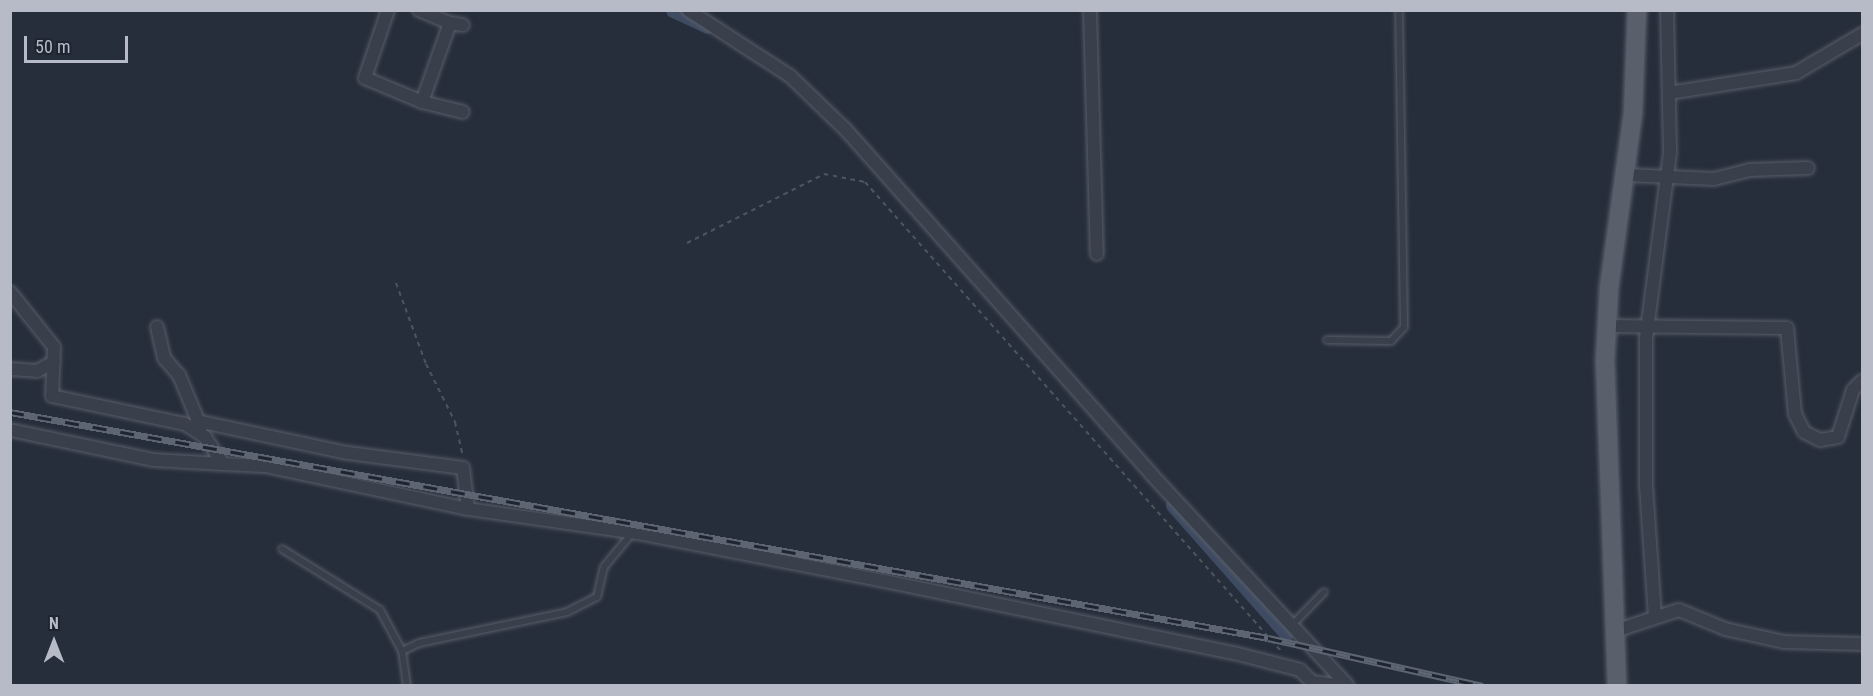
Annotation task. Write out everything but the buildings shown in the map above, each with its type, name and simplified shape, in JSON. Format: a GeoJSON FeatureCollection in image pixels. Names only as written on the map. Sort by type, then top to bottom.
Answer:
{"type":"FeatureCollection","features":[{"type":"Feature","properties":{"kind":"main road"},"geometry":{"type":"LineString","coordinates":[[1617,686],[1606,326],[1627,175],[1637,10]]}},
{"type":"Feature","properties":{"kind":"street"},"geometry":{"type":"LineString","coordinates":[[388,10],[365,78],[422,102],[463,112]]}},
{"type":"Feature","properties":{"kind":"street"},"geometry":{"type":"LineString","coordinates":[[419,10],[450,23],[463,25]]}},
{"type":"Feature","properties":{"kind":"street"},"geometry":{"type":"LineString","coordinates":[[688,10],[790,76],[846,130],[1151,474],[1294,623],[1346,686]]}},
{"type":"Feature","properties":{"kind":"street"},"geometry":{"type":"LineString","coordinates":[[1090,10],[1097,254]]}},
{"type":"Feature","properties":{"kind":"street"},"geometry":{"type":"LineString","coordinates":[[1655,617],[1646,485],[1648,326],[1667,178],[1669,93],[1667,10]]}},
{"type":"Feature","properties":{"kind":"street"},"geometry":{"type":"LineString","coordinates":[[422,102],[450,23]]}},
{"type":"Feature","properties":{"kind":"street"},"geometry":{"type":"LineString","coordinates":[[1669,93],[1786,76],[1863,34]]}},
{"type":"Feature","properties":{"kind":"street"},"geometry":{"type":"LineString","coordinates":[[1627,175],[1667,178],[1808,168]]}},
{"type":"Feature","properties":{"kind":"street"},"geometry":{"type":"LineString","coordinates":[[10,292],[49,336],[54,362],[52,396],[184,424],[206,437]]}},
{"type":"Feature","properties":{"kind":"street"},"geometry":{"type":"LineString","coordinates":[[1606,326],[1787,328],[1795,414],[1804,432],[1820,440],[1838,436],[1853,390],[1863,381]]}},
{"type":"Feature","properties":{"kind":"street"},"geometry":{"type":"LineString","coordinates":[[157,327],[164,358],[179,375],[197,421],[223,464]]}},
{"type":"Feature","properties":{"kind":"street"},"geometry":{"type":"LineString","coordinates":[[10,369],[37,371],[54,362]]}},
{"type":"Feature","properties":{"kind":"street"},"geometry":{"type":"LineString","coordinates":[[197,421],[348,453],[463,468],[468,509]]}},
{"type":"Feature","properties":{"kind":"street"},"geometry":{"type":"LineString","coordinates":[[10,430],[153,460],[265,466],[468,509],[632,533],[1300,670],[1314,684],[1346,686]]}},
{"type":"Feature","properties":{"kind":"street"},"geometry":{"type":"LineString","coordinates":[[1615,631],[1679,610],[1725,629],[1784,642],[1863,644]]}},
{"type":"Feature","properties":{"kind":"lane"},"geometry":{"type":"LineString","coordinates":[[1327,340],[1391,341],[1404,327],[1399,10]]}},
{"type":"Feature","properties":{"kind":"lane"},"geometry":{"type":"LineString","coordinates":[[402,651],[419,643],[567,612],[597,597],[604,567],[632,533]]}},
{"type":"Feature","properties":{"kind":"lane"},"geometry":{"type":"LineString","coordinates":[[282,549],[380,610],[402,651],[407,686]]}},
{"type":"Feature","properties":{"kind":"lane"},"geometry":{"type":"LineString","coordinates":[[1294,623],[1324,592]]}},
{"type":"Feature","properties":{"kind":"path"},"geometry":{"type":"LineString","coordinates":[[687,243],[825,174],[865,182],[1300,670]]}},
{"type":"Feature","properties":{"kind":"path"},"geometry":{"type":"LineString","coordinates":[[396,283],[426,364],[459,432],[463,468]]}},
{"type":"Feature","properties":{"kind":"waterway"},"geometry":{"type":"LineString","coordinates":[[673,10],[707,26]]}},
{"type":"Feature","properties":{"kind":"waterway"},"geometry":{"type":"LineString","coordinates":[[1173,505],[1286,633]]}},
{"type":"Feature","properties":{"kind":"railway"},"geometry":{"type":"LineString","coordinates":[[10,412],[1268,638],[1483,686]]}}]}
